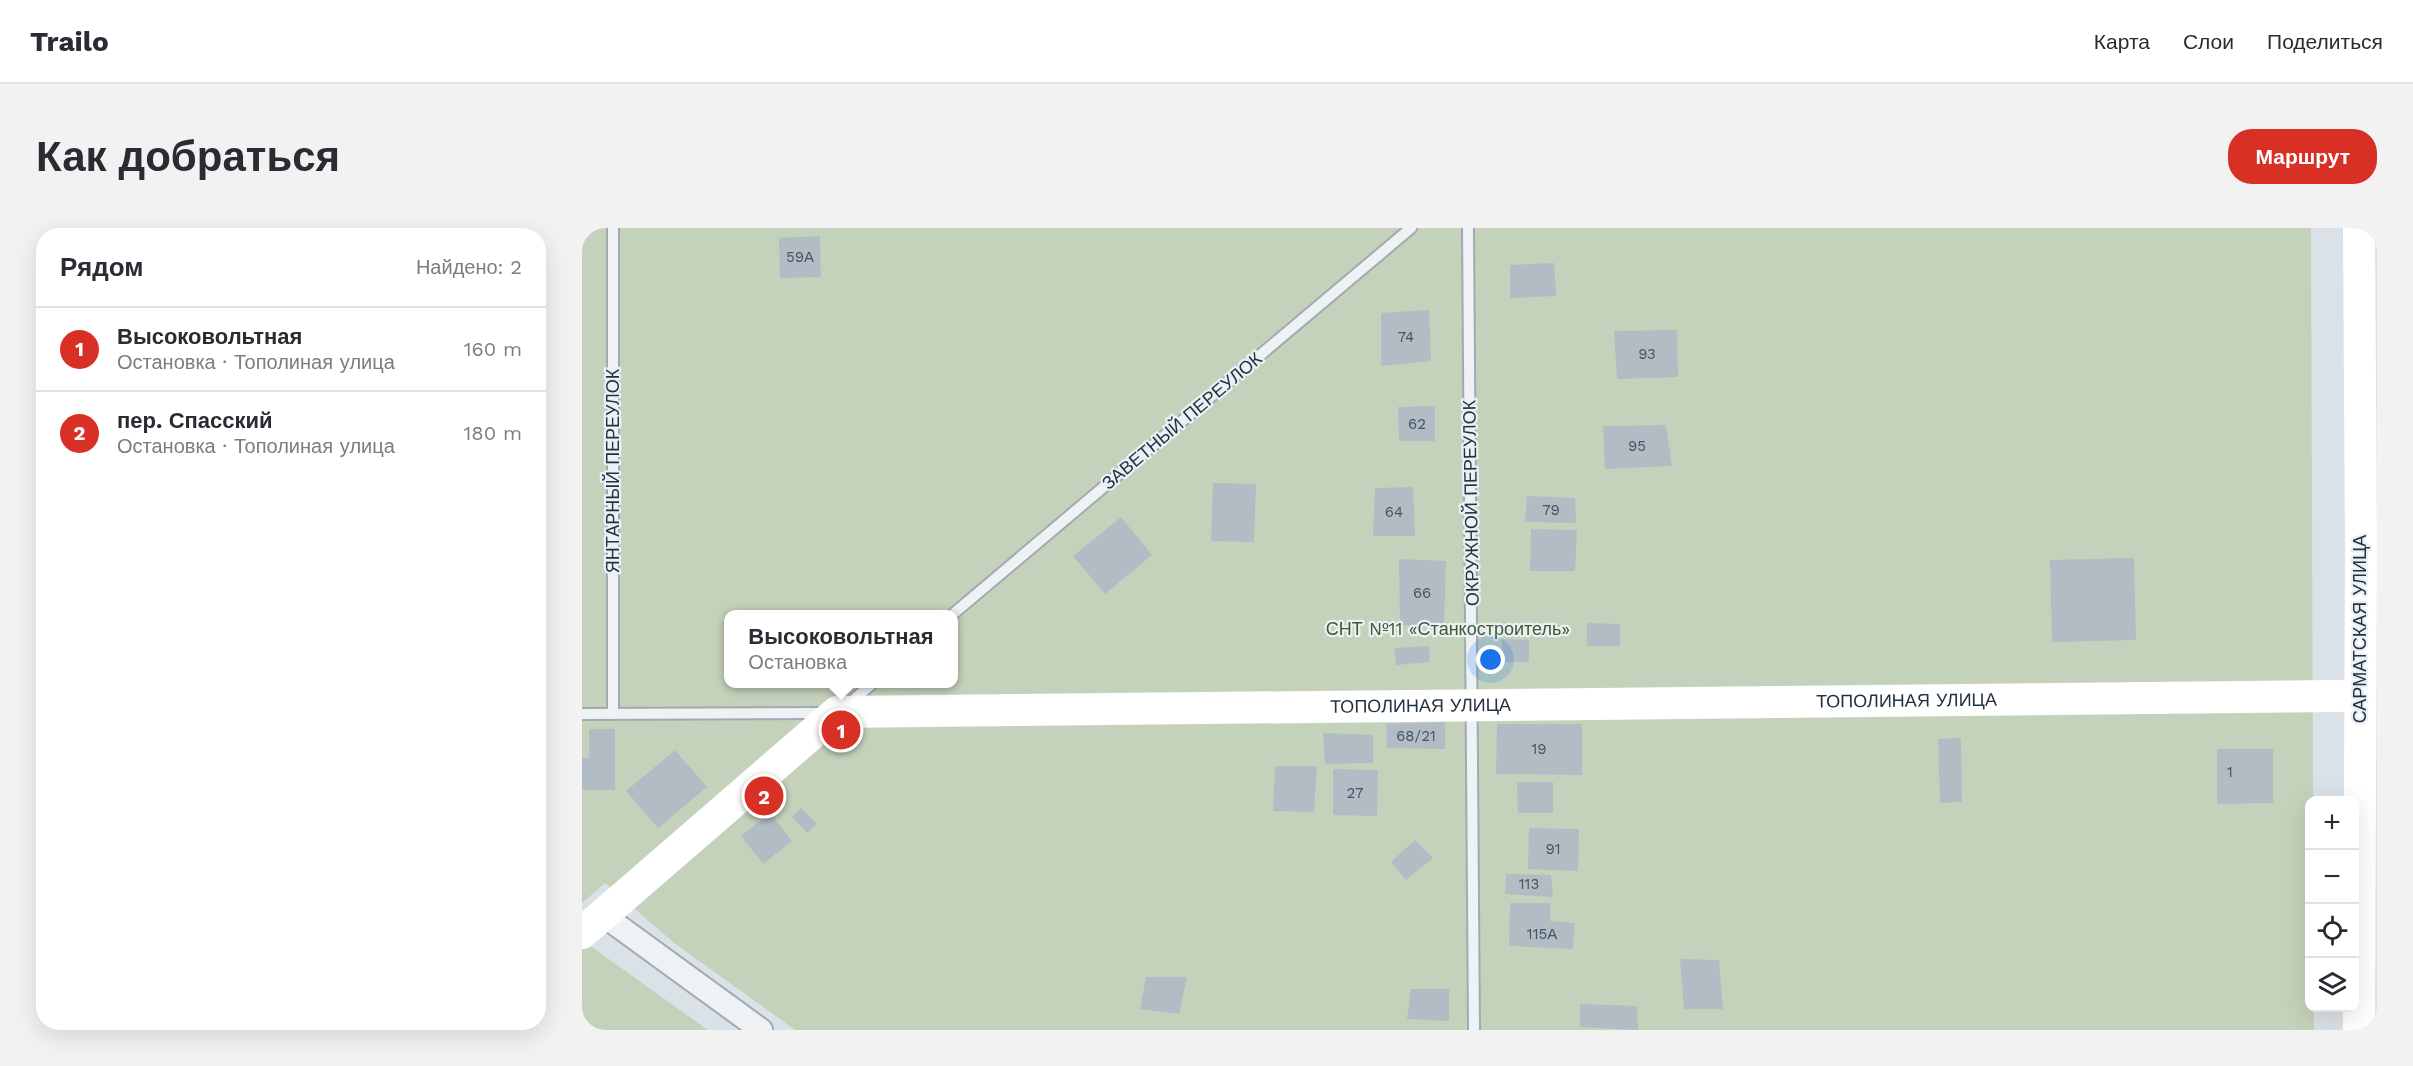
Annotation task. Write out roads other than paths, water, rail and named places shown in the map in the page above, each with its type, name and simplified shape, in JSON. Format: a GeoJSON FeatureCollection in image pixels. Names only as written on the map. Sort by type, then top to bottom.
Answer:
{"type":"FeatureCollection","features":[{"type":"Feature","properties":{"kind":"street","name":"САРМАТСКАЯ УЛИЦА"},"geometry":{"type":"LineString","coordinates":[[2359,228],[2361,538],[2359,1030]]}},
{"type":"Feature","properties":{"kind":"street","name":"ТОПОЛИНАЯ УЛИЦА"},"geometry":{"type":"LineString","coordinates":[[837,712],[2340,696]]}},
{"type":"Feature","properties":{"kind":"street"},"geometry":{"type":"LineString","coordinates":[[761,1030],[592,924],[837,712]]}},
{"type":"Feature","properties":{"kind":"lane","name":"ЯНТАРНЫЙ ПЕРЕУЛОК"},"geometry":{"type":"LineString","coordinates":[[613,714],[614,228]]}},
{"type":"Feature","properties":{"kind":"lane","name":"ЗАВЕТНЫЙ ПЕРЕУЛОК"},"geometry":{"type":"LineString","coordinates":[[958,611],[1411,228]]}},
{"type":"Feature","properties":{"kind":"lane","name":"ОКРУЖНОЙ ПЕРЕУЛОК"},"geometry":{"type":"LineString","coordinates":[[1468,228],[1474,1030]]}},
{"type":"Feature","properties":{"kind":"lane"},"geometry":{"type":"LineString","coordinates":[[582,714],[837,712],[867,688]]}},
{"type":"Feature","properties":{"kind":"place","name":"Высоковольтная"},"geometry":{"type":"Point","coordinates":[841,730]}},
{"type":"Feature","properties":{"kind":"place","name":"пер. Спасский"},"geometry":{"type":"Point","coordinates":[764,796]}},
{"type":"Feature","properties":{"kind":"park label","name":"СНТ №11 «Станкостроитель»"},"geometry":{"type":"Point","coordinates":[1448,629]}}]}
